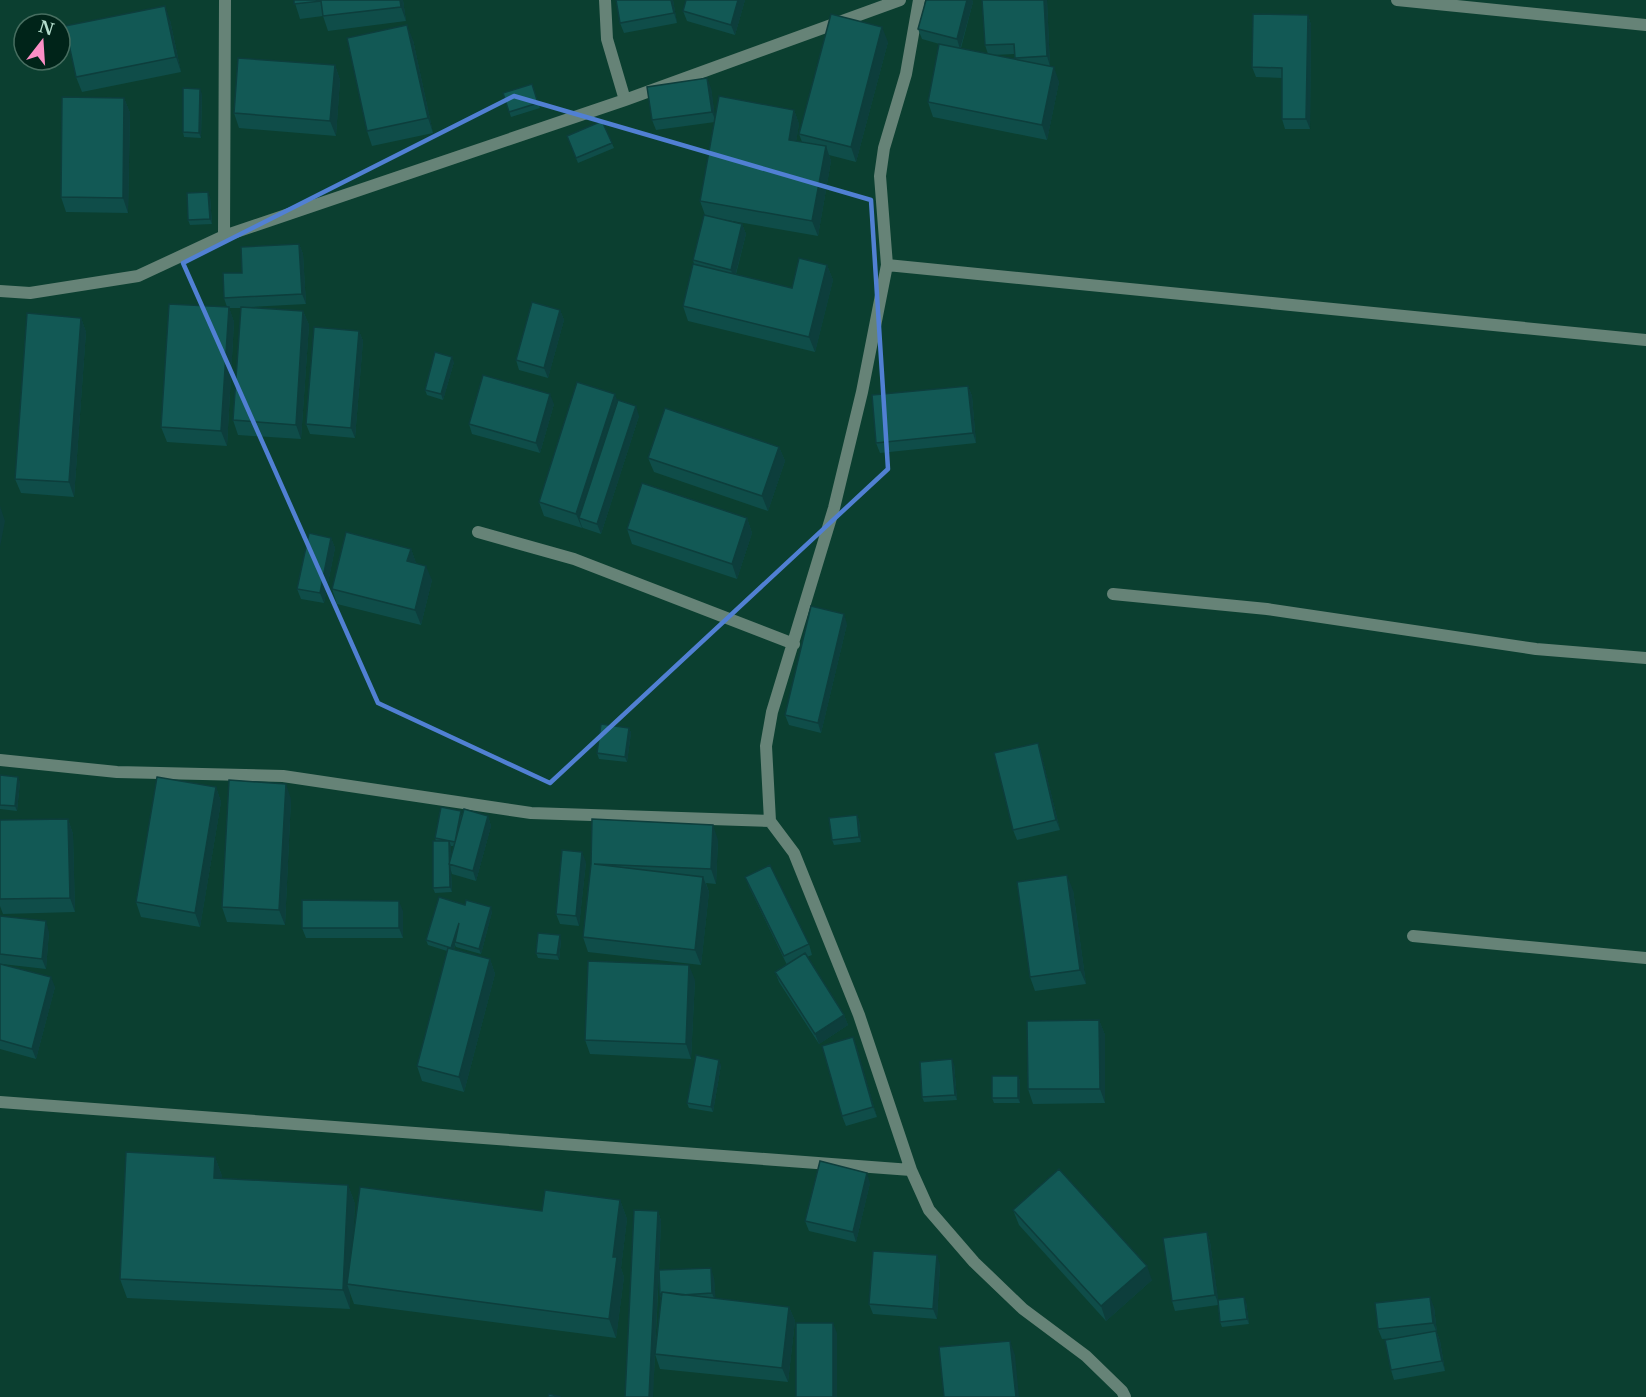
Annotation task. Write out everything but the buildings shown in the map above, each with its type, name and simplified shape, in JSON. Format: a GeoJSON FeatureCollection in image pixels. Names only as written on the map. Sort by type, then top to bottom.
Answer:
{"type":"FeatureCollection","features":[{"type":"Feature","properties":{"kind":"street"},"geometry":{"type":"LineString","coordinates":[[224,236],[225,0]]}},
{"type":"Feature","properties":{"kind":"street"},"geometry":{"type":"LineString","coordinates":[[605,0],[607,39],[625,100]]}},
{"type":"Feature","properties":{"kind":"street"},"geometry":{"type":"LineString","coordinates":[[0,291],[30,293],[138,276],[224,236],[625,100],[900,0]]}},
{"type":"Feature","properties":{"kind":"street"},"geometry":{"type":"LineString","coordinates":[[919,0],[906,74],[884,148],[880,176],[887,265],[862,392],[834,508],[772,712],[766,746],[770,821],[794,853],[859,1015],[911,1170],[929,1210],[974,1262],[1023,1309],[1086,1356],[1122,1391],[1125,1397]]}},
{"type":"Feature","properties":{"kind":"street"},"geometry":{"type":"LineString","coordinates":[[1397,0],[1646,25]]}},
{"type":"Feature","properties":{"kind":"street"},"geometry":{"type":"LineString","coordinates":[[887,265],[1646,340]]}},
{"type":"Feature","properties":{"kind":"street"},"geometry":{"type":"LineString","coordinates":[[477,532],[574,559],[794,644]]}},
{"type":"Feature","properties":{"kind":"street"},"geometry":{"type":"LineString","coordinates":[[1113,594],[1267,609],[1536,649],[1646,658]]}},
{"type":"Feature","properties":{"kind":"street"},"geometry":{"type":"LineString","coordinates":[[0,760],[117,772],[284,776],[531,813],[770,821]]}},
{"type":"Feature","properties":{"kind":"street"},"geometry":{"type":"LineString","coordinates":[[1413,936],[1646,958]]}},
{"type":"Feature","properties":{"kind":"street"},"geometry":{"type":"LineString","coordinates":[[0,1102],[911,1170]]}},
{"type":"Feature","properties":{"kind":"highlighted area"},"geometry":{"type":"Polygon","coordinates":[[[514,96],[871,200],[888,469],[550,783],[378,703],[183,263],[514,96]]]}}]}
